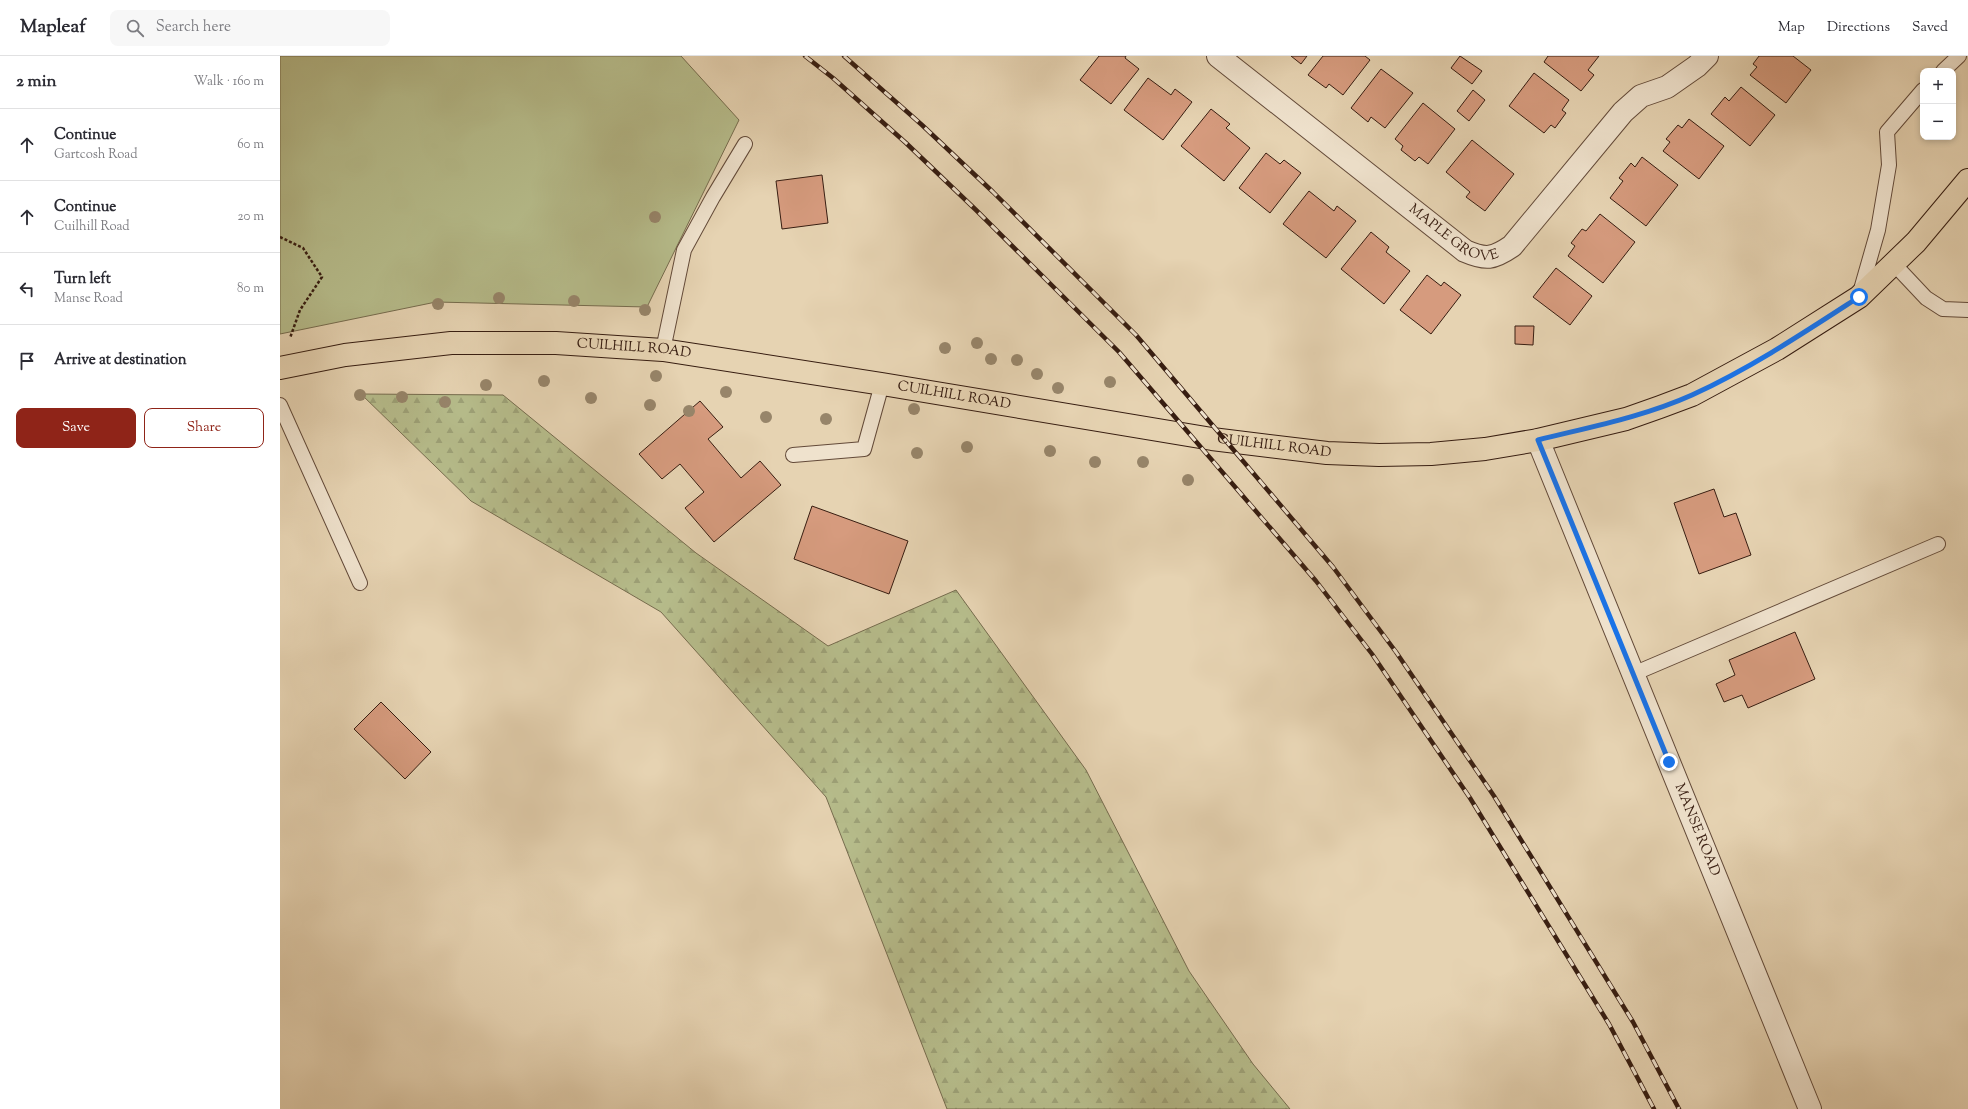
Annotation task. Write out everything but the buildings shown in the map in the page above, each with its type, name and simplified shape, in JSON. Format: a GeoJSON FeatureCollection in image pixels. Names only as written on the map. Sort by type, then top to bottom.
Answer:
{"type":"FeatureCollection","features":[{"type":"Feature","properties":{"kind":"main road","name":"CUILHILL ROAD"},"geometry":{"type":"LineString","coordinates":[[280,368],[345,355],[452,343],[556,343],[663,350],[882,384],[1212,439],[1327,453],[1379,455],[1432,454],[1538,440],[1626,419],[1692,395],[1777,349],[1859,297],[1916,242],[1968,180]]}},
{"type":"Feature","properties":{"kind":"street","name":"MAPLE GROVE"},"geometry":{"type":"LineString","coordinates":[[1218,56],[1465,251],[1480,258],[1497,256],[1512,246],[1623,112],[1641,96],[1667,86],[1691,70],[1707,56]]}},
{"type":"Feature","properties":{"kind":"street","name":"MANSE ROAD"},"geometry":{"type":"LineString","coordinates":[[1538,440],[1810,1109]]}},
{"type":"Feature","properties":{"kind":"lane"},"geometry":{"type":"LineString","coordinates":[[1946,68],[1959,56]]}},
{"type":"Feature","properties":{"kind":"lane"},"geometry":{"type":"LineString","coordinates":[[1859,297],[1878,230],[1889,165],[1887,132],[1920,94]]}},
{"type":"Feature","properties":{"kind":"lane"},"geometry":{"type":"LineString","coordinates":[[663,350],[684,250],[713,197],[745,144]]}},
{"type":"Feature","properties":{"kind":"lane"},"geometry":{"type":"LineString","coordinates":[[1894,264],[1926,298],[1943,309],[1968,310]]}},
{"type":"Feature","properties":{"kind":"lane"},"geometry":{"type":"LineString","coordinates":[[793,455],[864,449],[882,384]]}},
{"type":"Feature","properties":{"kind":"lane"},"geometry":{"type":"LineString","coordinates":[[280,405],[360,583]]}},
{"type":"Feature","properties":{"kind":"lane"},"geometry":{"type":"LineString","coordinates":[[1633,674],[1938,544]]}},
{"type":"Feature","properties":{"kind":"path"},"geometry":{"type":"LineString","coordinates":[[280,237],[303,248],[322,277],[300,310],[289,342]]}},
{"type":"Feature","properties":{"kind":"green space"},"geometry":{"type":"Polygon","coordinates":[[[280,56],[681,56],[739,120],[647,307],[436,302],[280,334],[280,56]]]}},
{"type":"Feature","properties":{"kind":"green space"},"geometry":{"type":"Polygon","coordinates":[[[361,394],[503,395],[696,553],[828,646],[956,590],[1086,770],[1189,971],[1253,1064],[1290,1109],[947,1109],[826,797],[661,612],[471,501],[361,394]]]}},
{"type":"Feature","properties":{"kind":"railway"},"geometry":{"type":"LineString","coordinates":[[805,56],[833,78],[906,143],[976,210],[1119,352],[1316,581],[1372,654],[1470,798],[1609,1024],[1654,1109]]}},
{"type":"Feature","properties":{"kind":"railway"},"geometry":{"type":"LineString","coordinates":[[844,56],[922,125],[993,192],[1136,335],[1333,567],[1396,652],[1494,796],[1633,1022],[1679,1109]]}},
{"type":"Feature","properties":{"kind":"route"},"geometry":{"type":"LineString","coordinates":[[1669,762],[1538,440],[1626,419],[1692,395],[1777,349],[1859,297]]}}]}
